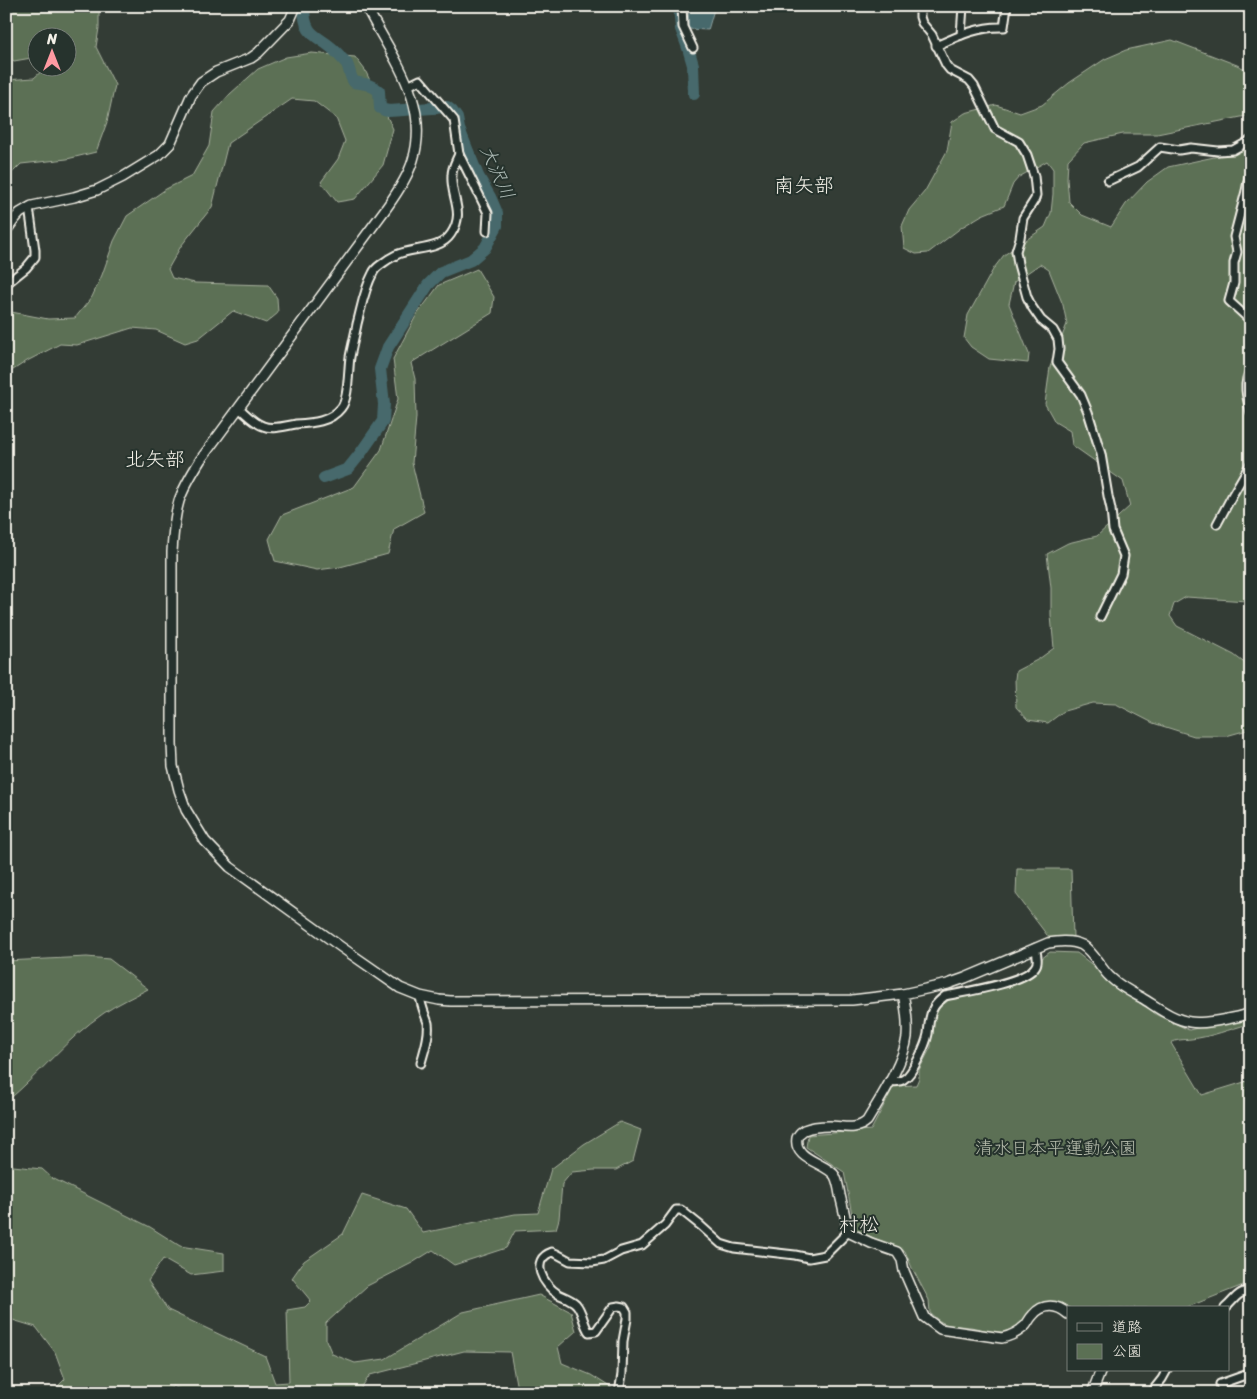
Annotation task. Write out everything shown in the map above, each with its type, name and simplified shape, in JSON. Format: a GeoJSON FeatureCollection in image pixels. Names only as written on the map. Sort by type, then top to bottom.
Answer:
{"type":"FeatureCollection","features":[{"type":"Feature","properties":{"kind":"street"},"geometry":{"type":"LineString","coordinates":[[6,231],[20,213],[29,207],[74,198],[97,190],[159,155],[170,144],[191,96],[201,82],[216,72],[251,58],[258,53],[290,20],[296,6]]}},
{"type":"Feature","properties":{"kind":"street"},"geometry":{"type":"LineString","coordinates":[[366,6],[402,72],[414,99],[417,144],[413,161],[398,190],[381,215],[201,459],[179,500],[174,522],[172,561],[173,766],[186,810],[205,841],[230,868],[400,988],[420,996],[439,1000],[852,1000],[903,994],[948,984],[1035,948],[1058,941],[1081,945],[1110,978],[1181,1020],[1199,1023],[1251,1014]]}},
{"type":"Feature","properties":{"kind":"street"},"geometry":{"type":"LineString","coordinates":[[682,6],[684,27],[693,48]]}},
{"type":"Feature","properties":{"kind":"street"},"geometry":{"type":"LineString","coordinates":[[920,6],[922,23],[932,35],[946,65],[950,70],[969,80],[974,86],[995,129],[1019,142],[1027,155],[1034,176],[1036,195],[1023,218],[1016,251],[1018,264],[1027,297],[1032,307],[1041,320],[1053,330],[1058,339],[1057,362],[1080,396],[1088,412],[1101,454],[1113,530],[1124,556],[1121,574],[1100,617]]}},
{"type":"Feature","properties":{"kind":"street"},"geometry":{"type":"LineString","coordinates":[[961,35],[963,6]]}},
{"type":"Feature","properties":{"kind":"street"},"geometry":{"type":"LineString","coordinates":[[936,46],[972,31],[991,26],[1004,27],[1007,6]]}},
{"type":"Feature","properties":{"kind":"street"},"geometry":{"type":"LineString","coordinates":[[408,86],[420,80],[454,120],[459,154],[488,213],[487,231]]}},
{"type":"Feature","properties":{"kind":"street"},"geometry":{"type":"LineString","coordinates":[[1108,181],[1138,167],[1160,148],[1178,150],[1191,148],[1218,151],[1233,150],[1251,140]]}},
{"type":"Feature","properties":{"kind":"street"},"geometry":{"type":"LineString","coordinates":[[239,408],[258,424],[264,427],[271,427],[326,420],[342,408],[346,400],[350,356],[366,287],[375,268],[397,254],[432,246],[450,236],[456,227],[458,216],[452,187],[452,177],[453,168],[459,154]]}},
{"type":"Feature","properties":{"kind":"street"},"geometry":{"type":"LineString","coordinates":[[1251,166],[1234,237],[1237,252],[1234,264],[1234,283],[1229,301],[1251,321]]}},
{"type":"Feature","properties":{"kind":"street"},"geometry":{"type":"LineString","coordinates":[[6,284],[26,268],[35,257],[29,207]]}},
{"type":"Feature","properties":{"kind":"street"},"geometry":{"type":"LineString","coordinates":[[1251,369],[1246,378],[1246,388],[1251,413]]}},
{"type":"Feature","properties":{"kind":"street"},"geometry":{"type":"LineString","coordinates":[[1217,524],[1251,463]]}},
{"type":"Feature","properties":{"kind":"street"},"geometry":{"type":"LineString","coordinates":[[889,1081],[902,1081],[910,1074],[924,1044],[931,1014],[939,1000],[945,996],[1017,979],[1028,974],[1037,964],[1035,948]]}},
{"type":"Feature","properties":{"kind":"street"},"geometry":{"type":"LineString","coordinates":[[848,1232],[837,1179],[831,1171],[815,1163],[800,1152],[797,1146],[797,1138],[801,1131],[808,1129],[830,1126],[847,1128],[863,1125],[867,1121],[903,1053],[907,1037],[907,1025],[903,994]]}},
{"type":"Feature","properties":{"kind":"street"},"geometry":{"type":"LineString","coordinates":[[420,996],[421,1006],[428,1025],[427,1042],[421,1063]]}},
{"type":"Feature","properties":{"kind":"street"},"geometry":{"type":"LineString","coordinates":[[618,1393],[622,1374],[622,1341],[627,1319],[624,1307],[613,1307],[596,1332],[589,1332],[576,1304],[549,1287],[539,1269],[540,1261],[545,1254],[552,1252],[570,1261],[592,1262],[604,1260],[620,1251],[642,1245],[665,1225],[676,1210],[681,1210],[721,1244],[734,1248],[809,1258],[825,1255],[848,1232]]}},
{"type":"Feature","properties":{"kind":"street"},"geometry":{"type":"LineString","coordinates":[[848,1232],[897,1252],[902,1260],[904,1271],[924,1317],[940,1329],[1002,1338],[1011,1336],[1019,1331],[1041,1307],[1051,1306],[1060,1308],[1067,1313]]}},
{"type":"Feature","properties":{"kind":"street"},"geometry":{"type":"LineString","coordinates":[[1227,1306],[1238,1294],[1251,1290]]}},
{"type":"Feature","properties":{"kind":"street"},"geometry":{"type":"LineString","coordinates":[[1092,1393],[1100,1372]]}},
{"type":"Feature","properties":{"kind":"street"},"geometry":{"type":"LineString","coordinates":[[1151,1393],[1166,1372]]}},
{"type":"Feature","properties":{"kind":"street"},"geometry":{"type":"LineString","coordinates":[[1223,1393],[1220,1384],[1251,1373]]}},
{"type":"Feature","properties":{"kind":"green space"},"geometry":{"type":"Polygon","coordinates":[[[14,6],[99,6],[99,28],[96,47],[115,85],[107,122],[96,152],[67,159],[21,164],[6,179],[6,80],[78,78],[78,28],[28,28],[28,59],[14,61],[6,55],[6,30],[14,6]]]}},
{"type":"Feature","properties":{"kind":"green space"},"geometry":{"type":"Polygon","coordinates":[[[1172,40],[1251,72],[1251,115],[1157,134],[1123,134],[1084,143],[1068,160],[1067,179],[1069,202],[1082,215],[1111,227],[1126,204],[1147,182],[1168,167],[1251,149],[1251,603],[1247,601],[1186,597],[1174,604],[1170,616],[1177,626],[1234,655],[1251,668],[1251,729],[1226,736],[1194,736],[1153,723],[1116,704],[1093,703],[1064,711],[1048,723],[1028,720],[1016,707],[1016,671],[1039,659],[1054,648],[1047,554],[1068,543],[1097,536],[1130,506],[1123,481],[1072,445],[1070,431],[1055,422],[1045,404],[1050,367],[1067,324],[1063,305],[1049,270],[1040,264],[1014,282],[1009,304],[1029,354],[1028,363],[989,359],[971,347],[964,338],[968,315],[994,268],[1004,255],[1045,227],[1051,213],[1053,169],[1047,161],[1019,177],[1013,184],[1004,206],[982,215],[962,227],[928,253],[916,254],[904,248],[902,226],[909,210],[925,191],[947,151],[952,122],[965,113],[996,105],[1020,113],[1042,105],[1069,83],[1105,59],[1126,50],[1172,40]]]}},
{"type":"Feature","properties":{"kind":"green space"},"geometry":{"type":"Polygon","coordinates":[[[312,53],[355,57],[365,70],[393,129],[383,165],[355,199],[337,202],[321,182],[338,159],[345,141],[336,118],[314,101],[292,99],[228,143],[212,207],[181,246],[168,269],[172,278],[195,283],[268,285],[277,298],[278,313],[266,323],[233,311],[198,339],[185,343],[156,330],[132,328],[77,345],[60,344],[13,370],[6,371],[6,311],[48,319],[75,318],[92,297],[114,241],[127,216],[166,189],[192,176],[209,146],[214,112],[230,94],[258,69],[286,57],[312,53]]]}},
{"type":"Feature","properties":{"kind":"green space"},"geometry":{"type":"Polygon","coordinates":[[[477,269],[494,297],[492,313],[411,363],[415,379],[416,417],[412,463],[424,512],[394,529],[388,554],[340,567],[317,570],[275,561],[269,539],[282,515],[354,487],[381,450],[398,399],[393,359],[416,316],[439,285],[477,269]]]}},
{"type":"Feature","properties":{"kind":"green space"},"geometry":{"type":"Polygon","coordinates":[[[1017,869],[1071,869],[1073,937],[1055,937],[1050,939],[1016,894],[1017,869]]]}},
{"type":"Feature","properties":{"kind":"green space","name":"清水日本平運動公園"},"geometry":{"type":"Polygon","coordinates":[[[1050,952],[1077,953],[1157,1015],[1189,1030],[1251,1015],[1251,1023],[1249,1024],[1206,1037],[1178,1040],[1171,1043],[1202,1095],[1251,1080],[1251,1282],[1190,1306],[1067,1306],[1067,1308],[1058,1304],[1024,1321],[1010,1332],[994,1332],[971,1327],[947,1325],[938,1320],[930,1313],[929,1300],[905,1251],[855,1230],[844,1172],[806,1147],[808,1135],[871,1130],[894,1086],[916,1085],[919,1078],[919,1070],[931,1047],[931,1014],[949,1000],[990,990],[1024,978],[1050,952]]]}},
{"type":"Feature","properties":{"kind":"green space"},"geometry":{"type":"Polygon","coordinates":[[[87,957],[109,959],[148,989],[114,1007],[91,1023],[6,1102],[6,961],[87,957]]]}},
{"type":"Feature","properties":{"kind":"green space"},"geometry":{"type":"Polygon","coordinates":[[[620,1122],[641,1130],[633,1161],[616,1170],[572,1172],[562,1184],[559,1219],[556,1229],[515,1231],[506,1248],[454,1265],[433,1250],[367,1286],[326,1323],[326,1340],[332,1354],[355,1363],[385,1359],[463,1312],[539,1295],[571,1312],[576,1331],[558,1347],[562,1363],[591,1375],[613,1389],[613,1393],[516,1393],[517,1389],[510,1352],[464,1351],[370,1375],[361,1388],[362,1393],[188,1393],[173,1386],[165,1393],[55,1393],[54,1390],[65,1379],[55,1352],[36,1327],[6,1318],[6,1156],[13,1166],[42,1169],[52,1178],[150,1227],[180,1246],[224,1253],[224,1271],[191,1275],[163,1259],[148,1281],[168,1310],[265,1356],[275,1383],[289,1382],[287,1310],[305,1307],[311,1301],[292,1278],[304,1261],[343,1234],[362,1195],[406,1209],[423,1233],[515,1214],[538,1213],[551,1169],[584,1144],[620,1122]]]}},
{"type":"Feature","properties":{"kind":"water"},"geometry":{"type":"Polygon","coordinates":[[[689,6],[715,6],[708,30],[688,29],[689,6]]]}},
{"type":"Feature","properties":{"kind":"waterway","name":"大沢川"},"geometry":{"type":"LineString","coordinates":[[304,6],[305,17],[310,31],[332,48],[346,63],[354,82],[370,86],[379,91],[380,108],[389,111],[447,107],[452,111],[457,118],[459,129],[478,176],[497,213],[497,226],[485,248],[471,260],[441,272],[428,285],[388,347],[380,369],[384,404],[383,421],[348,469],[324,478]]}},
{"type":"Feature","properties":{"kind":"waterway"},"geometry":{"type":"LineString","coordinates":[[679,6],[681,29],[693,65],[694,94]]}},
{"type":"Feature","properties":{"kind":"district","name":"南矢部"},"geometry":{"type":"Point","coordinates":[804,185]}},
{"type":"Feature","properties":{"kind":"district","name":"北矢部"},"geometry":{"type":"Point","coordinates":[155,459]}},
{"type":"Feature","properties":{"kind":"district","name":"村松"},"geometry":{"type":"Point","coordinates":[859,1224]}}]}
